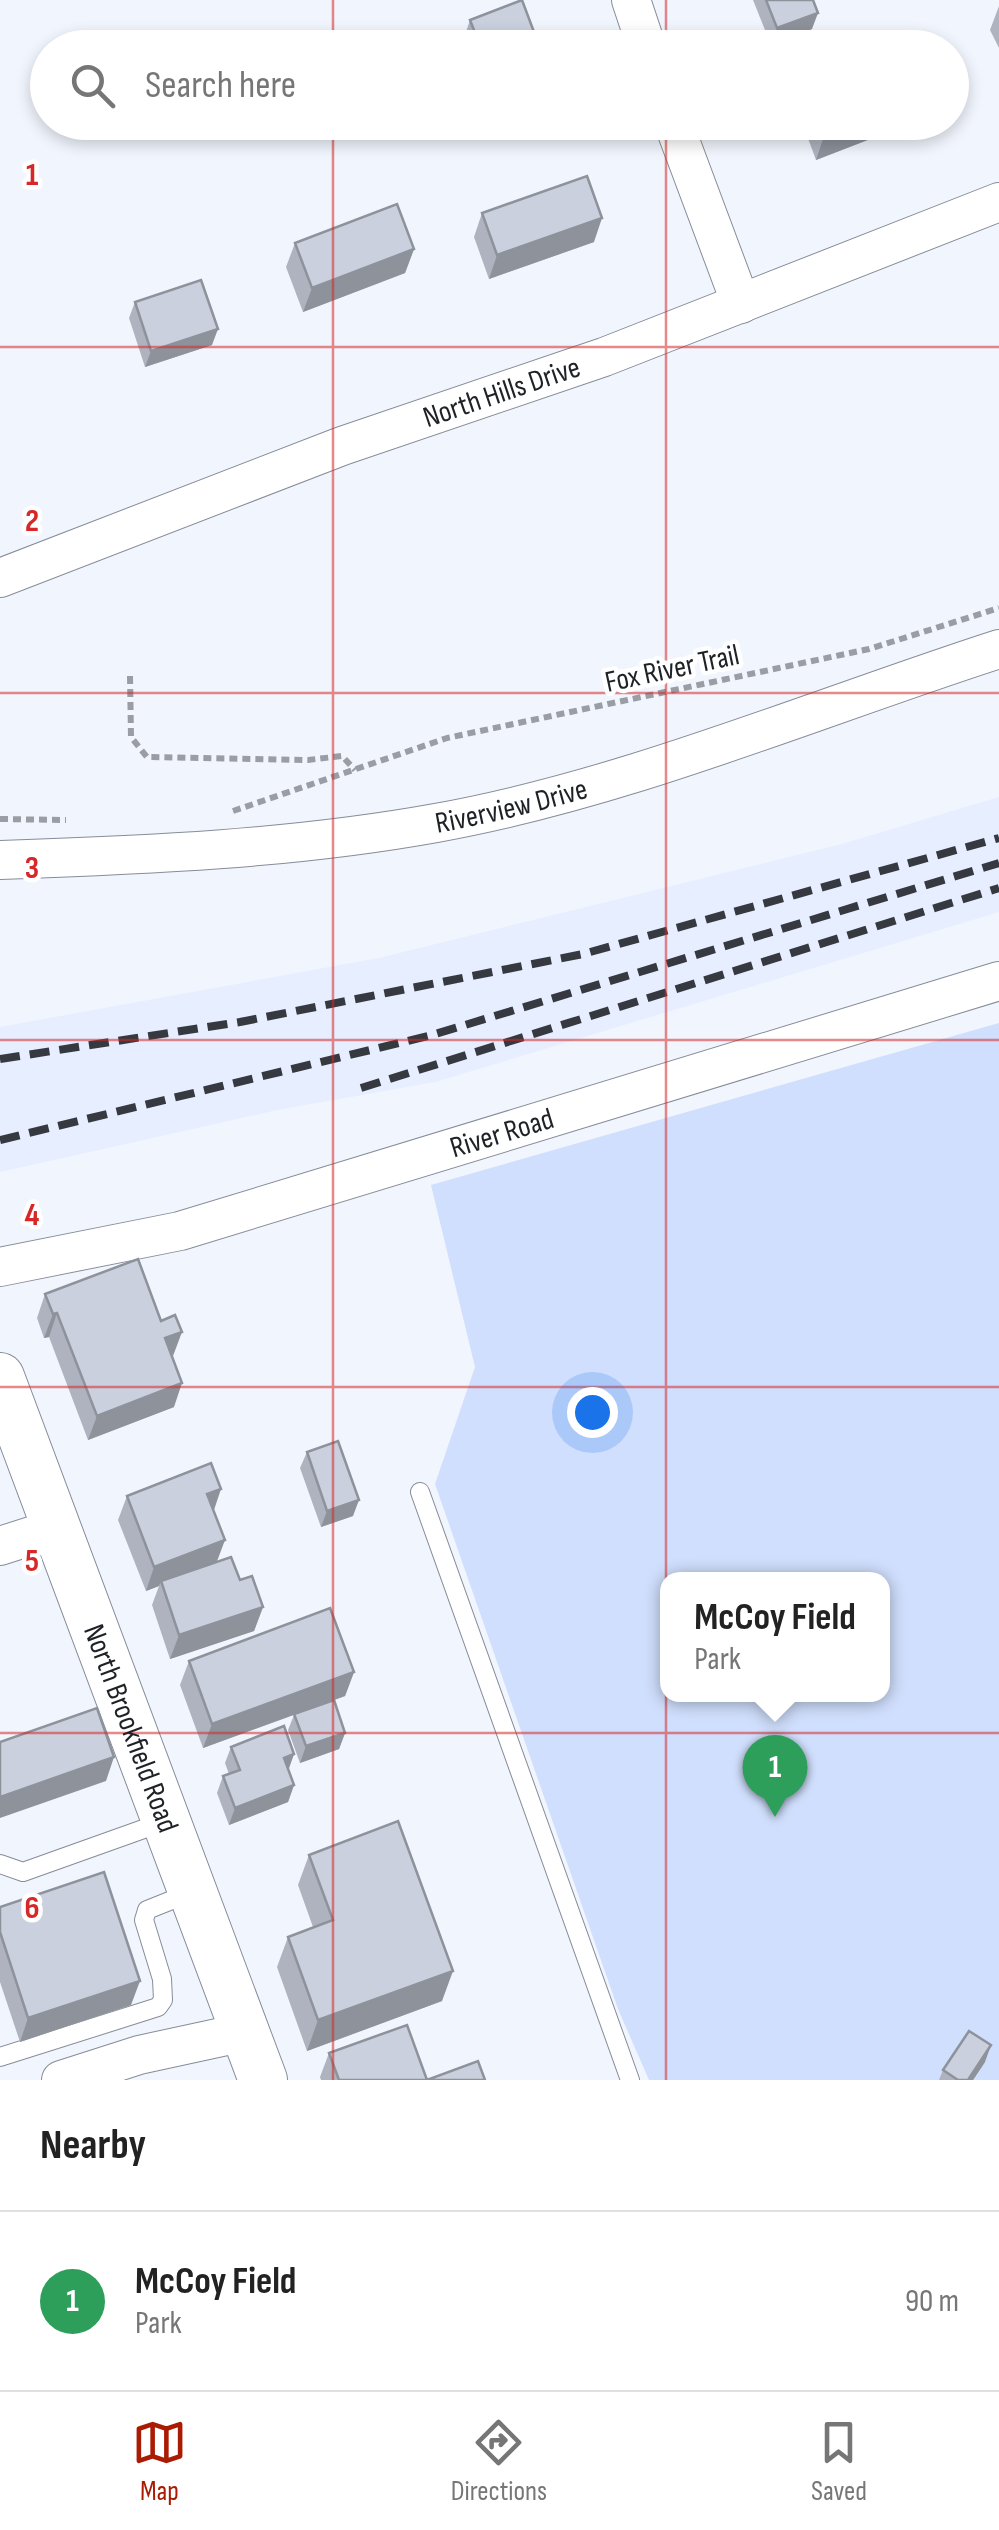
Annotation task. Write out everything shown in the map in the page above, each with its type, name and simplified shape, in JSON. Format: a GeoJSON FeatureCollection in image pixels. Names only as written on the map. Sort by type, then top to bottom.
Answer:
{"type":"FeatureCollection","features":[{"type":"Feature","properties":{"kind":"street"},"geometry":{"type":"LineString","coordinates":[[631,0],[641,30]]}},
{"type":"Feature","properties":{"kind":"street"},"geometry":{"type":"LineString","coordinates":[[680,140],[741,304]]}},
{"type":"Feature","properties":{"kind":"street","name":"North Hills Drive"},"geometry":{"type":"LineString","coordinates":[[0,578],[342,446],[741,304],[999,202]]}},
{"type":"Feature","properties":{"kind":"street","name":"Riverview Drive"},"geometry":{"type":"LineString","coordinates":[[0,860],[191,853],[438,822],[682,757],[999,649]]}},
{"type":"Feature","properties":{"kind":"street","name":"River Road"},"geometry":{"type":"LineString","coordinates":[[0,1268],[180,1231],[999,981]]}},
{"type":"Feature","properties":{"kind":"street","name":"North Brookfield Road"},"geometry":{"type":"LineString","coordinates":[[0,1378],[262,2080]]}},
{"type":"Feature","properties":{"kind":"street"},"geometry":{"type":"LineString","coordinates":[[0,1546],[56,1528]]}},
{"type":"Feature","properties":{"kind":"street"},"geometry":{"type":"LineString","coordinates":[[61,2080],[138,2056],[245,2032]]}},
{"type":"Feature","properties":{"kind":"lane"},"geometry":{"type":"LineString","coordinates":[[420,1492],[630,2080]]}},
{"type":"Feature","properties":{"kind":"lane"},"geometry":{"type":"LineString","coordinates":[[0,1864],[24,1872],[166,1821]]}},
{"type":"Feature","properties":{"kind":"lane"},"geometry":{"type":"LineString","coordinates":[[0,2058],[158,2007],[164,1991],[144,1920],[146,1910],[192,1892]]}},
{"type":"Feature","properties":{"kind":"path","name":"Fox River Trail"},"geometry":{"type":"LineString","coordinates":[[222,813],[447,738],[869,649],[999,608]]}},
{"type":"Feature","properties":{"kind":"path"},"geometry":{"type":"LineString","coordinates":[[130,676],[131,738],[148,756],[308,760],[342,756],[355,770]]}},
{"type":"Feature","properties":{"kind":"path"},"geometry":{"type":"LineString","coordinates":[[0,819],[78,820]]}},
{"type":"Feature","properties":{"kind":"shaded area"},"geometry":{"type":"Polygon","coordinates":[[[999,797],[999,912],[435,1082],[277,1110],[0,1172],[0,1027],[379,958],[842,844],[999,797]]]}},
{"type":"Feature","properties":{"kind":"shaded area"},"geometry":{"type":"Polygon","coordinates":[[[999,1023],[999,2080],[649,2080],[618,2009],[435,1484],[475,1367],[431,1185],[999,1023]]]}},
{"type":"Feature","properties":{"kind":"building"},"geometry":{"type":"Polygon","coordinates":[[[522,0],[533,30],[474,30],[470,20],[522,0]]]}},
{"type":"Feature","properties":{"kind":"building"},"geometry":{"type":"Polygon","coordinates":[[[766,0],[813,0],[818,13],[777,28],[766,0]]]}},
{"type":"Feature","properties":{"kind":"building"},"geometry":{"type":"Polygon","coordinates":[[[587,176],[602,218],[497,255],[482,213],[587,176]]]}},
{"type":"Feature","properties":{"kind":"building"},"geometry":{"type":"Polygon","coordinates":[[[397,204],[414,249],[312,288],[295,243],[397,204]]]}},
{"type":"Feature","properties":{"kind":"building"},"geometry":{"type":"Polygon","coordinates":[[[201,280],[218,329],[151,351],[135,302],[201,280]]]}},
{"type":"Feature","properties":{"kind":"building"},"geometry":{"type":"Polygon","coordinates":[[[138,1259],[161,1321],[175,1315],[182,1332],[165,1338],[182,1383],[97,1416],[57,1313],[53,1314],[45,1294],[138,1259]]]}},
{"type":"Feature","properties":{"kind":"building"},"geometry":{"type":"Polygon","coordinates":[[[338,1441],[359,1500],[327,1511],[307,1452],[338,1441]]]}},
{"type":"Feature","properties":{"kind":"building"},"geometry":{"type":"Polygon","coordinates":[[[211,1463],[221,1489],[207,1494],[225,1540],[154,1567],[127,1496],[211,1463]]]}},
{"type":"Feature","properties":{"kind":"building"},"geometry":{"type":"Polygon","coordinates":[[[231,1557],[240,1580],[252,1576],[263,1607],[179,1635],[161,1581],[231,1557]]]}},
{"type":"Feature","properties":{"kind":"building"},"geometry":{"type":"Polygon","coordinates":[[[330,1608],[354,1672],[212,1724],[189,1661],[330,1608]]]}},
{"type":"Feature","properties":{"kind":"building"},"geometry":{"type":"Polygon","coordinates":[[[334,1700],[345,1733],[306,1746],[294,1714],[334,1700]]]}},
{"type":"Feature","properties":{"kind":"building"},"geometry":{"type":"Polygon","coordinates":[[[97,1708],[114,1757],[0,1797],[0,1742],[97,1708]]]}},
{"type":"Feature","properties":{"kind":"building"},"geometry":{"type":"Polygon","coordinates":[[[284,1726],[294,1754],[284,1758],[294,1785],[235,1808],[223,1776],[240,1770],[231,1747],[284,1726]]]}},
{"type":"Feature","properties":{"kind":"building"},"geometry":{"type":"Polygon","coordinates":[[[398,1821],[453,1971],[318,2020],[288,1937],[333,1920],[309,1855],[398,1821]]]}},
{"type":"Feature","properties":{"kind":"building"},"geometry":{"type":"Polygon","coordinates":[[[104,1872],[140,1981],[28,2018],[0,1932],[0,1907],[104,1872]]]}},
{"type":"Feature","properties":{"kind":"building"},"geometry":{"type":"Polygon","coordinates":[[[407,2025],[427,2080],[339,2080],[329,2053],[407,2025]]]}},
{"type":"Feature","properties":{"kind":"building"},"geometry":{"type":"Polygon","coordinates":[[[969,2031],[991,2045],[968,2080],[958,2080],[943,2070],[969,2031]]]}},
{"type":"Feature","properties":{"kind":"building"},"geometry":{"type":"Polygon","coordinates":[[[478,2061],[485,2080],[427,2080],[478,2061]]]}},
{"type":"Feature","properties":{"kind":"railway"},"geometry":{"type":"LineString","coordinates":[[0,1059],[240,1022],[583,954],[999,838]]}},
{"type":"Feature","properties":{"kind":"railway"},"geometry":{"type":"LineString","coordinates":[[0,1140],[432,1035],[999,863]]}},
{"type":"Feature","properties":{"kind":"railway"},"geometry":{"type":"LineString","coordinates":[[361,1088],[999,888]]}},
{"type":"Feature","properties":{"kind":"place","name":"McCoy Field"},"geometry":{"type":"Point","coordinates":[775,1817]}}]}
